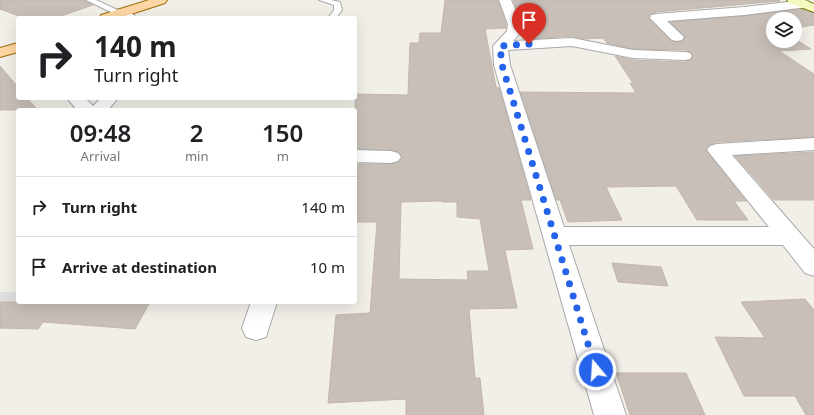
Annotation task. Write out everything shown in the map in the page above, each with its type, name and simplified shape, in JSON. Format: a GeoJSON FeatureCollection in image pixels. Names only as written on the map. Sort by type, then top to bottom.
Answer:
{"type":"FeatureCollection","features":[{"type":"Feature","properties":{"kind":"main road"},"geometry":{"type":"LineString","coordinates":[[124,16],[161,0]]}},
{"type":"Feature","properties":{"kind":"main road"},"geometry":{"type":"LineString","coordinates":[[0,53],[16,48]]}},
{"type":"Feature","properties":{"kind":"street"},"geometry":{"type":"LineString","coordinates":[[500,46],[514,32],[515,24],[505,0]]}},
{"type":"Feature","properties":{"kind":"street"},"geometry":{"type":"LineString","coordinates":[[677,37],[656,18],[744,11],[804,4]]}},
{"type":"Feature","properties":{"kind":"street"},"geometry":{"type":"LineString","coordinates":[[500,46],[572,42],[633,54],[685,56]]}},
{"type":"Feature","properties":{"kind":"street"},"geometry":{"type":"LineString","coordinates":[[500,46],[502,65],[610,415]]}},
{"type":"Feature","properties":{"kind":"street"},"geometry":{"type":"LineString","coordinates":[[77,100],[85,108]]}},
{"type":"Feature","properties":{"kind":"street"},"geometry":{"type":"LineString","coordinates":[[101,108],[108,100]]}},
{"type":"Feature","properties":{"kind":"street"},"geometry":{"type":"LineString","coordinates":[[814,144],[717,150],[814,266]]}},
{"type":"Feature","properties":{"kind":"street"},"geometry":{"type":"LineString","coordinates":[[357,156],[391,157]]}},
{"type":"Feature","properties":{"kind":"street"},"geometry":{"type":"LineString","coordinates":[[554,236],[789,236]]}},
{"type":"Feature","properties":{"kind":"street"},"geometry":{"type":"LineString","coordinates":[[256,328],[263,304]]}},
{"type":"Feature","properties":{"kind":"lane"},"geometry":{"type":"LineString","coordinates":[[90,0],[124,16]]}},
{"type":"Feature","properties":{"kind":"lane"},"geometry":{"type":"LineString","coordinates":[[323,0],[337,4],[338,10],[334,16]]}},
{"type":"Feature","properties":{"kind":"shaded area"},"geometry":{"type":"Polygon","coordinates":[[[0,292],[16,292],[16,300],[0,321],[0,292]]]}},
{"type":"Feature","properties":{"kind":"building"},"geometry":{"type":"Polygon","coordinates":[[[0,0],[85,0],[93,5],[61,16],[19,16],[0,9],[0,0]]]}},
{"type":"Feature","properties":{"kind":"building"},"geometry":{"type":"Polygon","coordinates":[[[445,0],[498,0],[506,24],[506,28],[485,29],[496,87],[499,88],[531,200],[521,200],[533,249],[505,250],[517,308],[469,309],[475,378],[480,378],[484,415],[406,415],[406,399],[328,403],[336,315],[370,313],[377,222],[357,222],[357,164],[391,164],[398,162],[402,157],[398,152],[391,150],[357,149],[357,108],[355,108],[355,100],[357,100],[357,94],[408,95],[410,43],[419,43],[420,33],[441,33],[445,0]],[[401,202],[399,279],[468,280],[467,271],[489,271],[480,219],[457,217],[457,202],[401,202]]]}},
{"type":"Feature","properties":{"kind":"building"},"geometry":{"type":"Polygon","coordinates":[[[513,0],[780,1],[656,12],[650,15],[649,19],[671,41],[677,42],[682,41],[685,37],[670,22],[766,13],[766,48],[802,48],[802,43],[811,49],[779,51],[814,74],[814,137],[717,142],[709,145],[706,151],[746,201],[734,201],[748,220],[697,220],[676,186],[606,187],[622,220],[568,222],[560,200],[556,200],[520,92],[636,93],[630,83],[633,83],[615,56],[633,60],[685,62],[691,60],[693,55],[685,50],[633,49],[607,43],[603,38],[583,39],[572,36],[531,39],[526,28],[522,28],[520,16],[513,0]]]}},
{"type":"Feature","properties":{"kind":"building"},"geometry":{"type":"Polygon","coordinates":[[[802,9],[814,13],[814,25],[802,27],[802,12],[777,12],[802,9]]]}},
{"type":"Feature","properties":{"kind":"building"},"geometry":{"type":"Polygon","coordinates":[[[0,66],[16,85],[16,100],[29,100],[36,108],[0,110],[0,66]]]}},
{"type":"Feature","properties":{"kind":"building"},"geometry":{"type":"Polygon","coordinates":[[[814,152],[814,200],[774,200],[735,156],[814,152]]]}},
{"type":"Feature","properties":{"kind":"building"},"geometry":{"type":"Polygon","coordinates":[[[612,263],[661,267],[668,286],[618,282],[612,263]]]}},
{"type":"Feature","properties":{"kind":"building"},"geometry":{"type":"Polygon","coordinates":[[[805,299],[814,310],[814,415],[806,415],[795,396],[744,396],[715,337],[765,338],[741,302],[805,299]]]}},
{"type":"Feature","properties":{"kind":"building"},"geometry":{"type":"Polygon","coordinates":[[[0,302],[16,302],[16,304],[149,304],[135,329],[43,322],[38,329],[0,328],[0,302]]]}},
{"type":"Feature","properties":{"kind":"building"},"geometry":{"type":"Polygon","coordinates":[[[616,373],[686,373],[705,415],[630,415],[616,373]]]}},
{"type":"Feature","properties":{"kind":"route"},"geometry":{"type":"LineString","coordinates":[[529,44],[500,46],[502,65],[596,370]]}}]}
